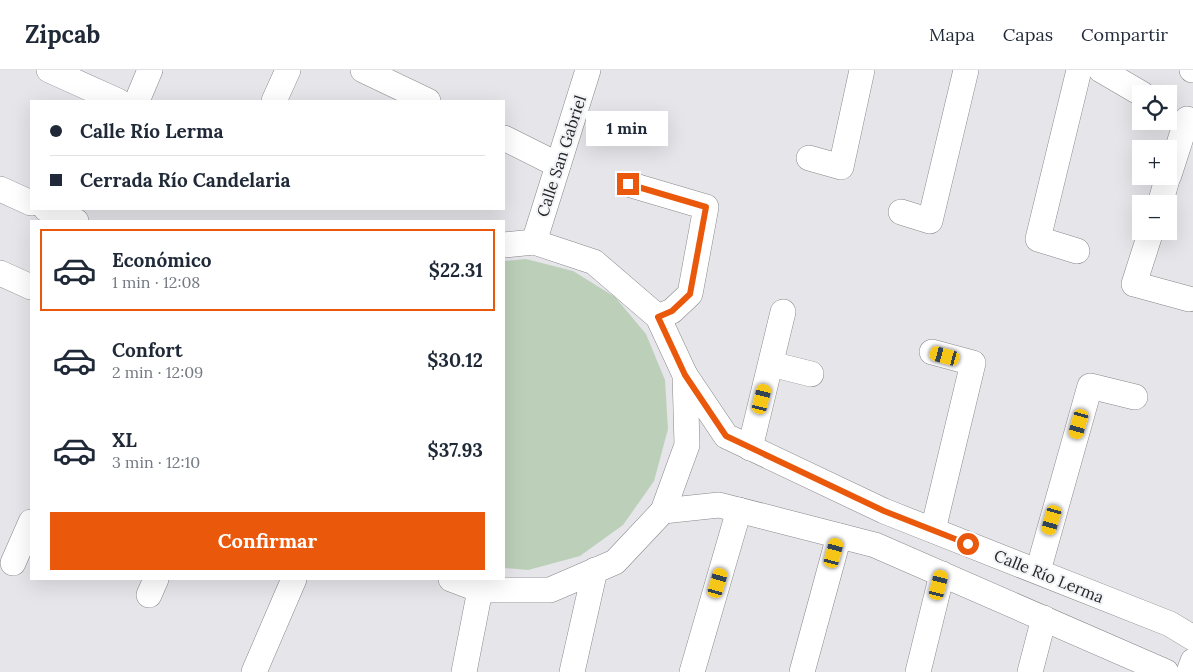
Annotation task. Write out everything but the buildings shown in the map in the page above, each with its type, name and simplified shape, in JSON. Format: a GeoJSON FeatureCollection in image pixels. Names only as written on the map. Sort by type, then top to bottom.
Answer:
{"type":"FeatureCollection","features":[{"type":"Feature","properties":{"kind":"street"},"geometry":{"type":"LineString","coordinates":[[49,70],[116,100]]}},
{"type":"Feature","properties":{"kind":"street"},"geometry":{"type":"LineString","coordinates":[[137,100],[150,70]]}},
{"type":"Feature","properties":{"kind":"street"},"geometry":{"type":"LineString","coordinates":[[274,100],[288,70]]}},
{"type":"Feature","properties":{"kind":"street"},"geometry":{"type":"LineString","coordinates":[[363,70],[415,98]]}},
{"type":"Feature","properties":{"kind":"street","name":"Calle San Gabriel"},"geometry":{"type":"LineString","coordinates":[[534,242],[588,70]]}},
{"type":"Feature","properties":{"kind":"street"},"geometry":{"type":"LineString","coordinates":[[809,158],[840,167],[862,70]]}},
{"type":"Feature","properties":{"kind":"street"},"geometry":{"type":"LineString","coordinates":[[901,212],[930,221],[966,70]]}},
{"type":"Feature","properties":{"kind":"street"},"geometry":{"type":"LineString","coordinates":[[1077,251],[1038,239],[1079,70]]}},
{"type":"Feature","properties":{"kind":"street"},"geometry":{"type":"LineString","coordinates":[[1101,70],[1132,88]]}},
{"type":"Feature","properties":{"kind":"street"},"geometry":{"type":"LineString","coordinates":[[1177,142],[1183,117]]}},
{"type":"Feature","properties":{"kind":"street"},"geometry":{"type":"LineString","coordinates":[[505,138],[558,164]]}},
{"type":"Feature","properties":{"kind":"street"},"geometry":{"type":"LineString","coordinates":[[628,184],[706,207],[690,294],[672,311],[658,317]]}},
{"type":"Feature","properties":{"kind":"street"},"geometry":{"type":"LineString","coordinates":[[0,189],[30,202]]}},
{"type":"Feature","properties":{"kind":"street"},"geometry":{"type":"LineString","coordinates":[[48,210],[74,220]]}},
{"type":"Feature","properties":{"kind":"street"},"geometry":{"type":"LineString","coordinates":[[1148,240],[1134,284],[1189,299]]}},
{"type":"Feature","properties":{"kind":"street"},"geometry":{"type":"LineString","coordinates":[[455,580],[480,590],[550,590],[615,562],[663,511],[688,445],[685,375],[658,317],[594,262],[534,242],[505,245]]}},
{"type":"Feature","properties":{"kind":"street"},"geometry":{"type":"LineString","coordinates":[[0,273],[30,287]]}},
{"type":"Feature","properties":{"kind":"street"},"geometry":{"type":"LineString","coordinates":[[750,448],[783,312]]}},
{"type":"Feature","properties":{"kind":"street"},"geometry":{"type":"LineString","coordinates":[[932,352],[973,363],[933,530]]}},
{"type":"Feature","properties":{"kind":"street"},"geometry":{"type":"LineString","coordinates":[[771,364],[811,374]]}},
{"type":"Feature","properties":{"kind":"street","name":"Calle Río Lerma"},"geometry":{"type":"LineString","coordinates":[[685,375],[726,436],[884,511],[1170,624],[1193,638]]}},
{"type":"Feature","properties":{"kind":"street"},"geometry":{"type":"LineString","coordinates":[[1038,571],[1090,386],[1135,397]]}},
{"type":"Feature","properties":{"kind":"street"},"geometry":{"type":"LineString","coordinates":[[663,511],[719,505],[875,545],[1166,672]]}},
{"type":"Feature","properties":{"kind":"street"},"geometry":{"type":"LineString","coordinates":[[692,672],[739,510]]}},
{"type":"Feature","properties":{"kind":"street"},"geometry":{"type":"LineString","coordinates":[[13,563],[30,524]]}},
{"type":"Feature","properties":{"kind":"street"},"geometry":{"type":"LineString","coordinates":[[802,672],[839,536]]}},
{"type":"Feature","properties":{"kind":"street"},"geometry":{"type":"LineString","coordinates":[[572,672],[595,570]]}},
{"type":"Feature","properties":{"kind":"street"},"geometry":{"type":"LineString","coordinates":[[918,672],[942,574]]}},
{"type":"Feature","properties":{"kind":"street"},"geometry":{"type":"LineString","coordinates":[[254,672],[294,580]]}},
{"type":"Feature","properties":{"kind":"street"},"geometry":{"type":"LineString","coordinates":[[464,672],[480,590]]}},
{"type":"Feature","properties":{"kind":"street"},"geometry":{"type":"LineString","coordinates":[[1030,672],[1044,618]]}},
{"type":"Feature","properties":{"kind":"street"},"geometry":{"type":"LineString","coordinates":[[1189,672],[1193,661]]}},
{"type":"Feature","properties":{"kind":"green space"},"geometry":{"type":"Polygon","coordinates":[[[526,259],[573,271],[615,297],[646,334],[665,380],[668,429],[654,481],[623,525],[580,556],[528,570],[505,568],[505,261],[526,259]]]}},
{"type":"Feature","properties":{"kind":"route"},"geometry":{"type":"LineString","coordinates":[[628,184],[706,207],[690,294],[672,311],[658,317],[685,375],[726,436],[884,511],[968,544]]}}]}
